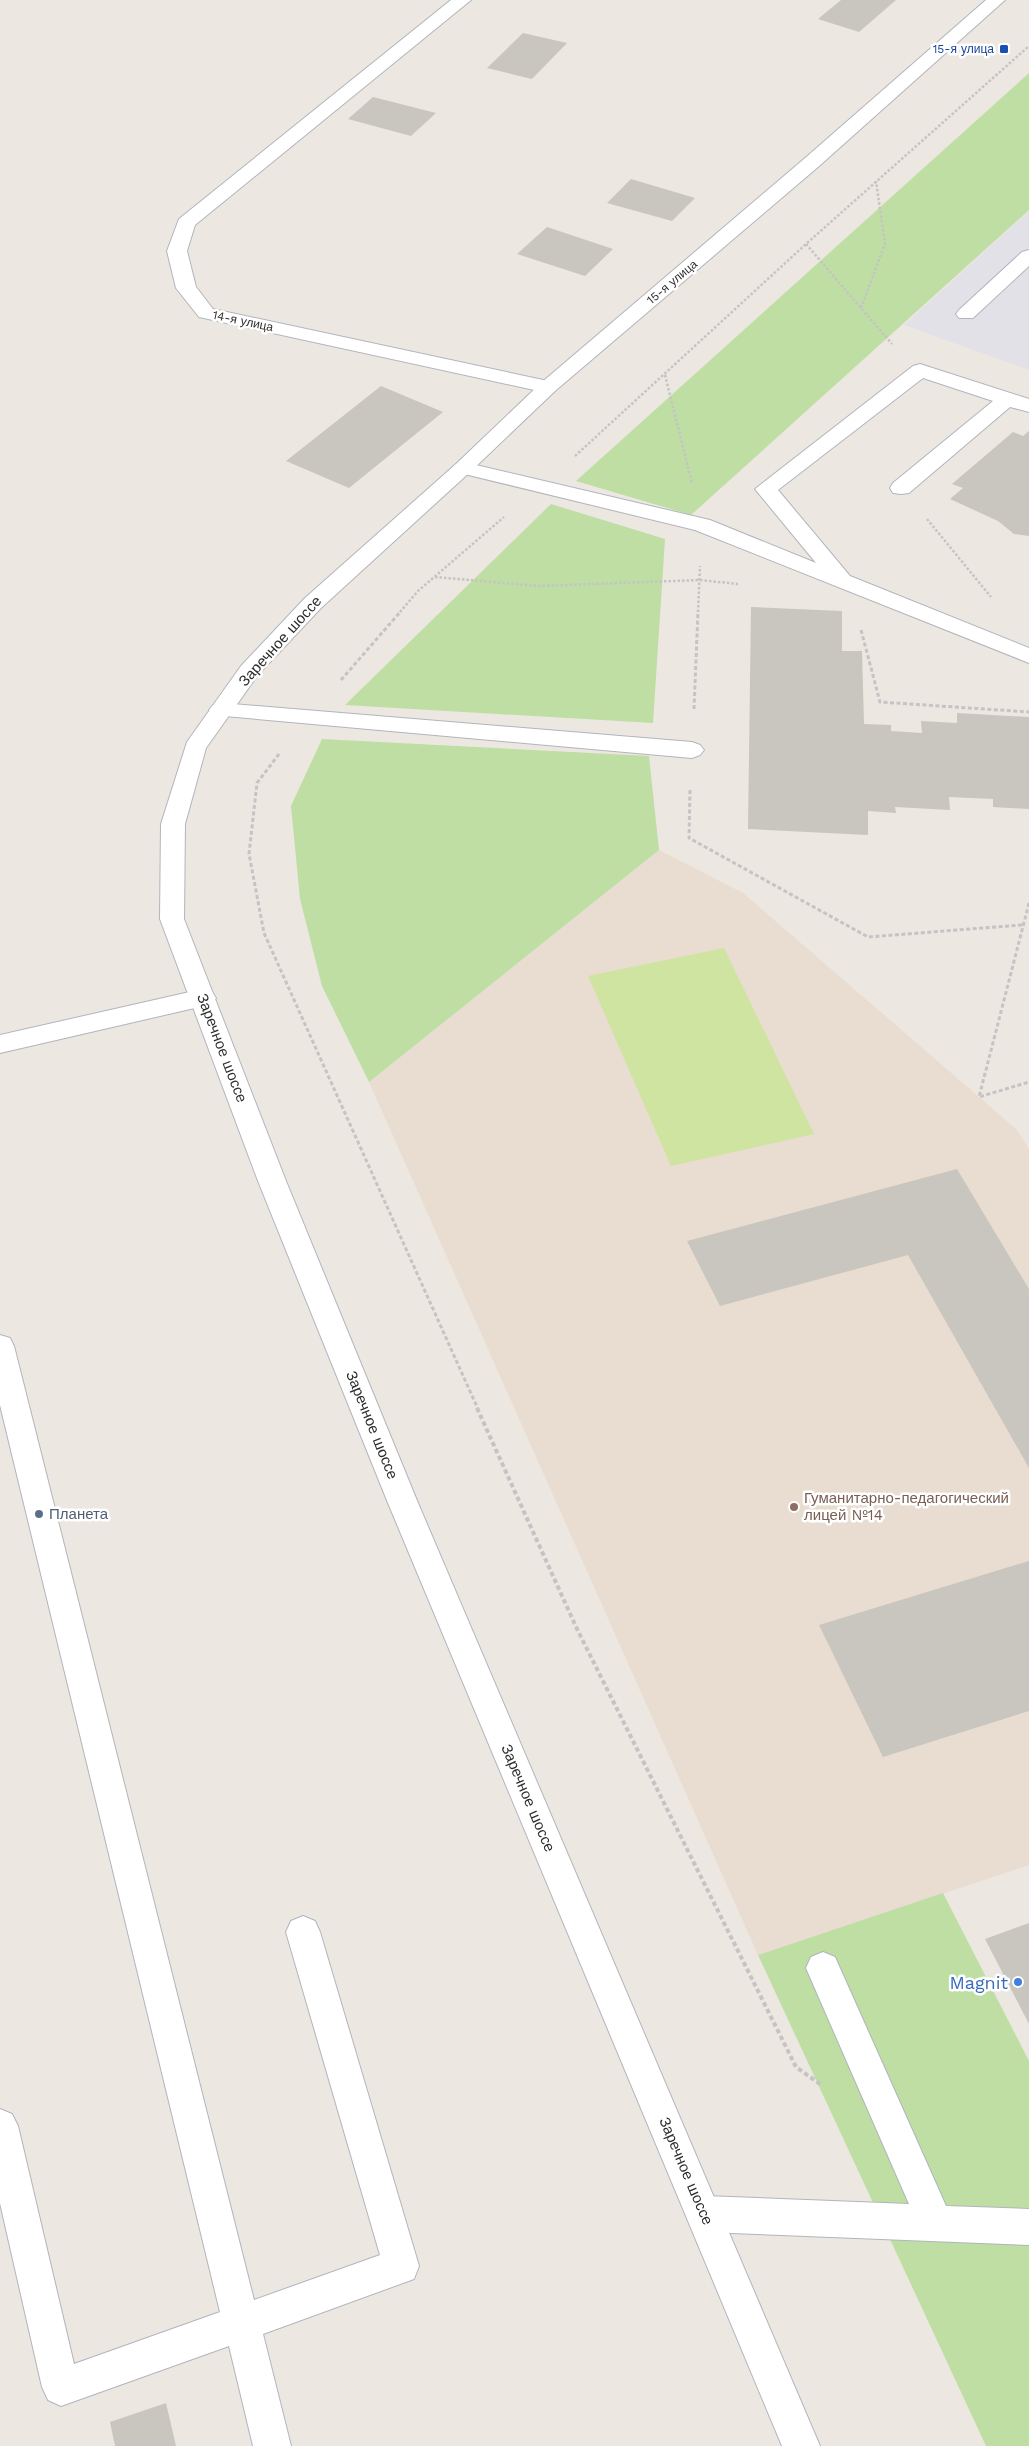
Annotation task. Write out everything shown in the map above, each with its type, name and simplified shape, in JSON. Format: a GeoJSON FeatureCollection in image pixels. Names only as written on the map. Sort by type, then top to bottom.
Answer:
{"type":"FeatureCollection","features":[{"type":"Feature","properties":{"kind":"main road","name":"14-я улица"},"geometry":{"type":"LineString","coordinates":[[462,0],[186,223],[177,251],[186,288],[206,313],[548,388]]}},
{"type":"Feature","properties":{"kind":"main road","name":"15-я улица"},"geometry":{"type":"LineString","coordinates":[[463,468],[548,388],[804,169],[996,0]]}},
{"type":"Feature","properties":{"kind":"main road"},"geometry":{"type":"LineString","coordinates":[[966,314],[1029,256]]}},
{"type":"Feature","properties":{"kind":"main road"},"geometry":{"type":"LineString","coordinates":[[842,581],[766,489],[920,370],[1029,406]]}},
{"type":"Feature","properties":{"kind":"main road"},"geometry":{"type":"LineString","coordinates":[[901,488],[1007,399]]}},
{"type":"Feature","properties":{"kind":"main road"},"geometry":{"type":"LineString","coordinates":[[463,468],[702,525],[1029,656]]}},
{"type":"Feature","properties":{"kind":"main road","name":"Заречное шоссе"},"geometry":{"type":"LineString","coordinates":[[463,468],[313,602],[249,672],[195,747],[173,824],[172,919],[272,1181],[403,1503],[705,2214],[801,2446]]}},
{"type":"Feature","properties":{"kind":"main road"},"geometry":{"type":"LineString","coordinates":[[221,710],[692,750]]}},
{"type":"Feature","properties":{"kind":"main road"},"geometry":{"type":"LineString","coordinates":[[0,1044],[203,998]]}},
{"type":"Feature","properties":{"kind":"main road"},"geometry":{"type":"LineString","coordinates":[[0,1346],[272,2446]]}},
{"type":"Feature","properties":{"kind":"main road"},"geometry":{"type":"LineString","coordinates":[[0,2126],[61,2386],[242,2324],[401,2266],[303,1932]]}},
{"type":"Feature","properties":{"kind":"main road"},"geometry":{"type":"LineString","coordinates":[[823,1968],[936,2224]]}},
{"type":"Feature","properties":{"kind":"main road"},"geometry":{"type":"LineString","coordinates":[[705,2214],[1029,2228]]}},
{"type":"Feature","properties":{"kind":"path"},"geometry":{"type":"LineString","coordinates":[[826,2088],[796,2066],[577,1629],[264,932],[249,854],[256,783],[308,717],[418,591],[540,486],[876,181],[1029,46]]}},
{"type":"Feature","properties":{"kind":"path"},"geometry":{"type":"LineString","coordinates":[[861,308],[885,244],[876,181]]}},
{"type":"Feature","properties":{"kind":"path"},"geometry":{"type":"LineString","coordinates":[[806,244],[900,354],[913,376]]}},
{"type":"Feature","properties":{"kind":"path"},"geometry":{"type":"LineString","coordinates":[[665,374],[702,525],[689,838],[868,937],[1022,925]]}},
{"type":"Feature","properties":{"kind":"path"},"geometry":{"type":"LineString","coordinates":[[901,488],[991,597],[999,644]]}},
{"type":"Feature","properties":{"kind":"path"},"geometry":{"type":"LineString","coordinates":[[435,577],[538,586],[700,580],[747,585]]}},
{"type":"Feature","properties":{"kind":"path"},"geometry":{"type":"LineString","coordinates":[[859,623],[880,702],[1029,712]]}},
{"type":"Feature","properties":{"kind":"path"},"geometry":{"type":"LineString","coordinates":[[1029,903],[979,1097],[1029,1082]]}},
{"type":"Feature","properties":{"kind":"shaded area"},"geometry":{"type":"Polygon","coordinates":[[[1029,211],[1029,370],[904,325],[1029,211]]]}},
{"type":"Feature","properties":{"kind":"shaded area","name":"Гуманитарно-педагогический лицей №14"},"geometry":{"type":"Polygon","coordinates":[[[659,850],[743,893],[1016,1129],[1029,1149],[1029,1865],[758,1955],[369,1082],[659,850]]]}},
{"type":"Feature","properties":{"kind":"green space"},"geometry":{"type":"Polygon","coordinates":[[[1029,73],[1029,210],[691,515],[576,481],[1029,73]]]}},
{"type":"Feature","properties":{"kind":"green space"},"geometry":{"type":"Polygon","coordinates":[[[551,504],[665,539],[653,723],[345,705],[551,504]]]}},
{"type":"Feature","properties":{"kind":"green space"},"geometry":{"type":"Polygon","coordinates":[[[322,739],[649,756],[659,850],[369,1082],[322,986],[300,899],[291,806],[322,739]]]}},
{"type":"Feature","properties":{"kind":"green space"},"geometry":{"type":"Polygon","coordinates":[[[724,948],[814,1134],[671,1166],[588,976],[724,948]]]}},
{"type":"Feature","properties":{"kind":"green space"},"geometry":{"type":"Polygon","coordinates":[[[943,1893],[1029,2061],[1029,2446],[986,2446],[758,1955],[943,1893]]]}},
{"type":"Feature","properties":{"kind":"building"},"geometry":{"type":"Polygon","coordinates":[[[841,0],[896,0],[859,32],[818,19],[841,0]]]}},
{"type":"Feature","properties":{"kind":"building"},"geometry":{"type":"Polygon","coordinates":[[[523,33],[567,43],[532,79],[487,68],[523,33]]]}},
{"type":"Feature","properties":{"kind":"building"},"geometry":{"type":"Polygon","coordinates":[[[373,97],[436,113],[411,136],[348,119],[373,97]]]}},
{"type":"Feature","properties":{"kind":"building"},"geometry":{"type":"Polygon","coordinates":[[[631,179],[695,198],[672,221],[607,203],[631,179]]]}},
{"type":"Feature","properties":{"kind":"building"},"geometry":{"type":"Polygon","coordinates":[[[547,227],[613,249],[585,276],[517,254],[547,227]]]}},
{"type":"Feature","properties":{"kind":"building"},"geometry":{"type":"Polygon","coordinates":[[[381,386],[443,412],[349,488],[286,461],[381,386]]]}},
{"type":"Feature","properties":{"kind":"building"},"geometry":{"type":"Polygon","coordinates":[[[1029,431],[1029,536],[1014,534],[998,521],[950,499],[963,488],[952,484],[1013,432],[1023,436],[1029,431]]]}},
{"type":"Feature","properties":{"kind":"building"},"geometry":{"type":"Polygon","coordinates":[[[751,607],[842,611],[842,651],[862,651],[864,724],[891,725],[891,731],[922,733],[921,721],[957,723],[957,713],[1029,717],[1029,809],[993,807],[993,799],[949,797],[950,810],[895,807],[896,813],[868,811],[868,835],[748,829],[751,607]]]}},
{"type":"Feature","properties":{"kind":"building"},"geometry":{"type":"Polygon","coordinates":[[[957,1169],[1029,1289],[1029,1468],[908,1255],[720,1306],[687,1241],[957,1169]]]}},
{"type":"Feature","properties":{"kind":"building"},"geometry":{"type":"Polygon","coordinates":[[[1029,1561],[1029,1711],[883,1757],[819,1625],[1029,1561]]]}},
{"type":"Feature","properties":{"kind":"building","name":"Magnit"},"geometry":{"type":"Polygon","coordinates":[[[1029,1923],[1029,2024],[985,1939],[1029,1923]]]}},
{"type":"Feature","properties":{"kind":"building"},"geometry":{"type":"Polygon","coordinates":[[[166,2403],[176,2446],[115,2446],[110,2422],[166,2403]]]}},
{"type":"Feature","properties":{"kind":"place","name":"15-я улица"},"geometry":{"type":"Point","coordinates":[1004,49]}},
{"type":"Feature","properties":{"kind":"place","name":"Гуманитарно-педагогический лицей №14"},"geometry":{"type":"Point","coordinates":[794,1507]}},
{"type":"Feature","properties":{"kind":"place","name":"Планета"},"geometry":{"type":"Point","coordinates":[39,1514]}},
{"type":"Feature","properties":{"kind":"place","name":"Magnit"},"geometry":{"type":"Point","coordinates":[1018,1982]}}]}
